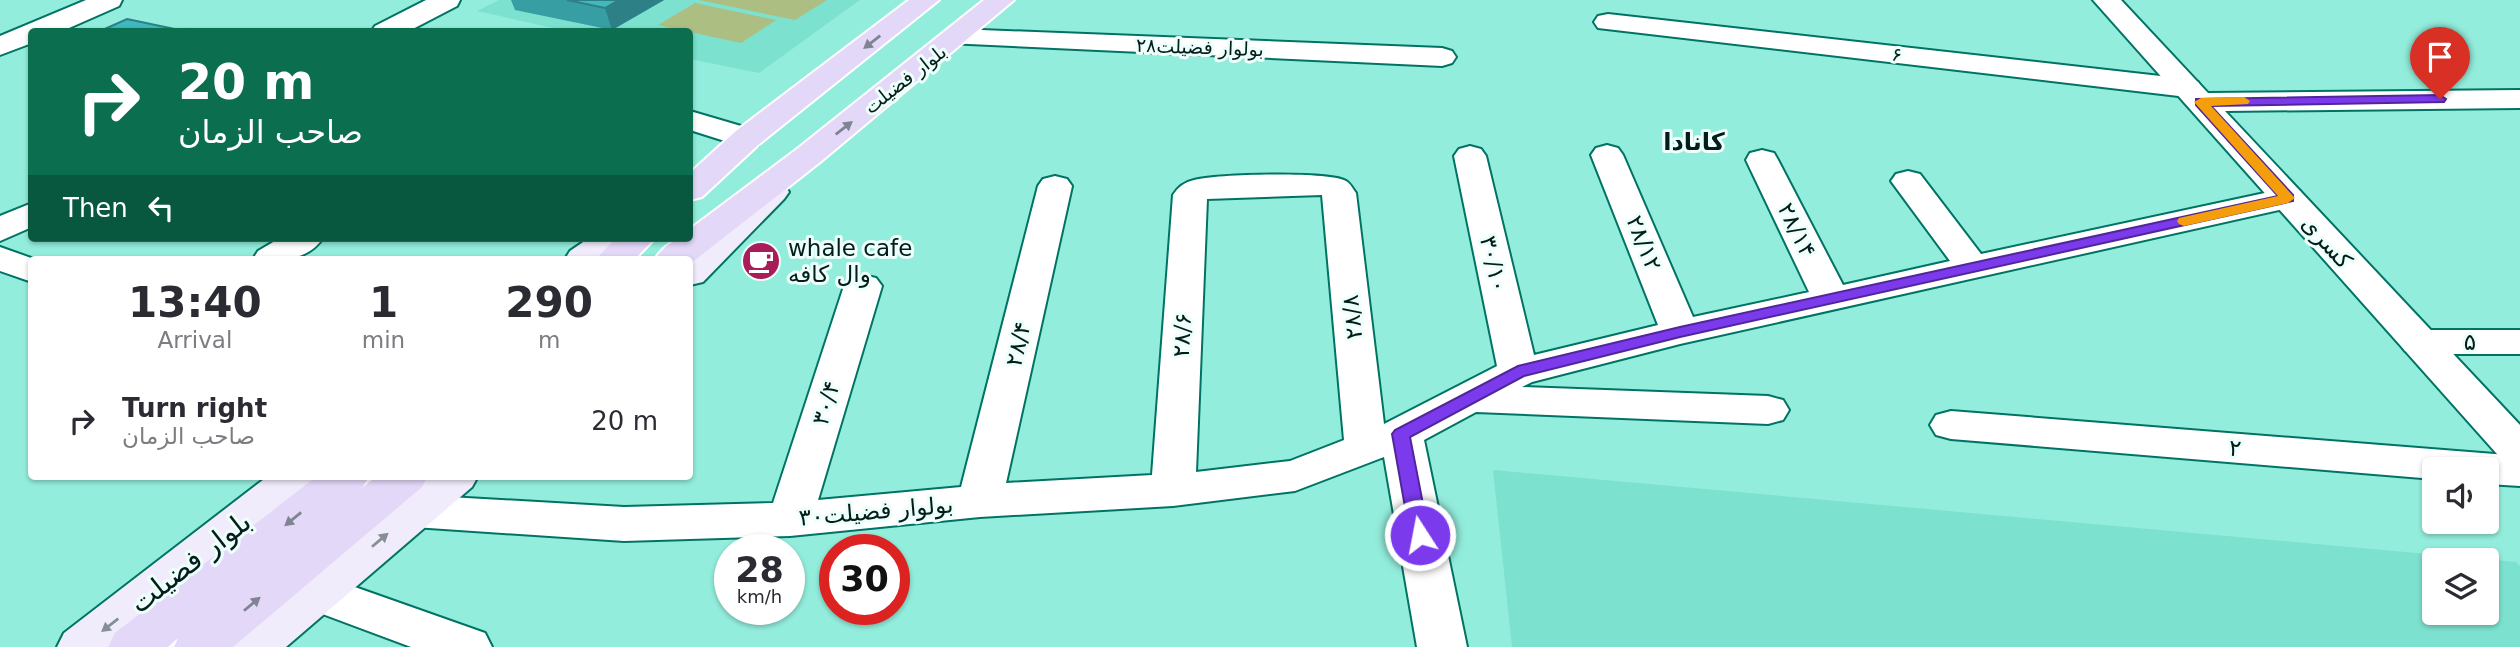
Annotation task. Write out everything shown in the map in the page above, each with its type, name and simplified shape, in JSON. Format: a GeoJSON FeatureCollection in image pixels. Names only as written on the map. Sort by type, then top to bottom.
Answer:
{"type":"FeatureCollection","features":[{"type":"Feature","properties":{"kind":"main road"},"geometry":{"type":"LineString","coordinates":[[693,179],[926,0]]}},
{"type":"Feature","properties":{"kind":"main road","name":"بلوار فضیلت"},"geometry":{"type":"LineString","coordinates":[[677,256],[808,156],[1002,0]]}},
{"type":"Feature","properties":{"kind":"main road"},"geometry":{"type":"LineString","coordinates":[[693,187],[747,138]]}},
{"type":"Feature","properties":{"kind":"main road","name":"بلوار فضیلت"},"geometry":{"type":"LineString","coordinates":[[693,271],[808,156]]}},
{"type":"Feature","properties":{"kind":"main road"},"geometry":{"type":"LineString","coordinates":[[587,256],[606,242]]}},
{"type":"Feature","properties":{"kind":"main road"},"geometry":{"type":"LineString","coordinates":[[617,256],[633,242]]}},
{"type":"Feature","properties":{"kind":"main road","name":"بلوار فضیلت"},"geometry":{"type":"LineString","coordinates":[[82,647],[293,480]]}},
{"type":"Feature","properties":{"kind":"main road","name":"بلوار فضیلت"},"geometry":{"type":"LineString","coordinates":[[133,647],[342,480]]}},
{"type":"Feature","properties":{"kind":"main road"},"geometry":{"type":"LineString","coordinates":[[199,647],[410,493],[445,480]]}},
{"type":"Feature","properties":{"kind":"main road"},"geometry":{"type":"LineString","coordinates":[[252,647],[318,593],[410,493]]}},
{"type":"Feature","properties":{"kind":"street"},"geometry":{"type":"LineString","coordinates":[[42,28],[109,0]]}},
{"type":"Feature","properties":{"kind":"street"},"geometry":{"type":"LineString","coordinates":[[394,28],[447,0]]}},
{"type":"Feature","properties":{"kind":"street","name":"کسری"},"geometry":{"type":"LineString","coordinates":[[2106,0],[2520,452]]}},
{"type":"Feature","properties":{"kind":"street","name":"۶"},"geometry":{"type":"LineString","coordinates":[[1608,22],[1663,14],[2194,95],[2520,99]]}},
{"type":"Feature","properties":{"kind":"street"},"geometry":{"type":"LineString","coordinates":[[0,47],[28,34]]}},
{"type":"Feature","properties":{"kind":"street","name":"بولوار فضیلت۲۸"},"geometry":{"type":"LineString","coordinates":[[957,37],[1442,57]]}},
{"type":"Feature","properties":{"kind":"street"},"geometry":{"type":"LineString","coordinates":[[693,121],[747,138]]}},
{"type":"Feature","properties":{"kind":"street","name":"۲۸/۱۲"},"geometry":{"type":"LineString","coordinates":[[1607,155],[1680,332]]}},
{"type":"Feature","properties":{"kind":"street","name":"۳۰/۱۰"},"geometry":{"type":"LineString","coordinates":[[1470,156],[1518,372]]}},
{"type":"Feature","properties":{"kind":"street","name":"۲۸/۱۴"},"geometry":{"type":"LineString","coordinates":[[1762,160],[1832,300]]}},
{"type":"Feature","properties":{"kind":"street"},"geometry":{"type":"LineString","coordinates":[[1908,181],[1973,268]]}},
{"type":"Feature","properties":{"kind":"street","name":"۲۸/۸"},"geometry":{"type":"LineString","coordinates":[[1202,188],[1320,185],[1333,187],[1339,193],[1384,442],[1442,647]]}},
{"type":"Feature","properties":{"kind":"street","name":"۲۸/۴"},"geometry":{"type":"LineString","coordinates":[[980,501],[1055,186]]}},
{"type":"Feature","properties":{"kind":"street","name":"۲۸/۶"},"geometry":{"type":"LineString","coordinates":[[1173,490],[1190,195],[1202,188]]}},
{"type":"Feature","properties":{"kind":"street","name":"بولوار فضیلت۳۰"},"geometry":{"type":"LineString","coordinates":[[410,493],[624,524],[790,519],[980,501],[1173,490],[1296,476],[1384,442],[1518,372],[1680,332],[2288,198]]}},
{"type":"Feature","properties":{"kind":"street"},"geometry":{"type":"LineString","coordinates":[[0,230],[28,216]]}},
{"type":"Feature","properties":{"kind":"street"},"geometry":{"type":"LineString","coordinates":[[276,256],[299,242]]}},
{"type":"Feature","properties":{"kind":"street"},"geometry":{"type":"LineString","coordinates":[[0,258],[28,269]]}},
{"type":"Feature","properties":{"kind":"street","name":"۳۰/۴"},"geometry":{"type":"LineString","coordinates":[[790,519],[863,286]]}},
{"type":"Feature","properties":{"kind":"street","name":"۵"},"geometry":{"type":"LineString","coordinates":[[2419,342],[2520,342]]}},
{"type":"Feature","properties":{"kind":"street"},"geometry":{"type":"LineString","coordinates":[[1466,397],[1768,410]]}},
{"type":"Feature","properties":{"kind":"street","name":"۲"},"geometry":{"type":"LineString","coordinates":[[1951,425],[2520,471]]}},
{"type":"Feature","properties":{"kind":"street"},"geometry":{"type":"LineString","coordinates":[[318,593],[467,647]]}},
{"type":"Feature","properties":{"kind":"shaded area"},"geometry":{"type":"Polygon","coordinates":[[[499,0],[860,0],[759,73],[693,60],[693,28],[554,28],[477,11],[499,0]]]}},
{"type":"Feature","properties":{"kind":"shaded area"},"geometry":{"type":"Polygon","coordinates":[[[699,0],[827,0],[795,20],[699,0]]]}},
{"type":"Feature","properties":{"kind":"shaded area"},"geometry":{"type":"Polygon","coordinates":[[[695,3],[776,20],[741,43],[693,33],[693,28],[658,25],[695,3]]]}},
{"type":"Feature","properties":{"kind":"shaded area"},"geometry":{"type":"Polygon","coordinates":[[[1493,470],[2422,554],[2422,625],[2499,625],[2499,560],[2516,562],[2520,566],[2520,647],[1512,647],[1493,470]]]}},
{"type":"Feature","properties":{"kind":"building"},"geometry":{"type":"Polygon","coordinates":[[[567,0],[619,0],[605,8],[567,0]]]}},
{"type":"Feature","properties":{"kind":"building"},"geometry":{"type":"Polygon","coordinates":[[[127,19],[170,28],[107,28],[127,19]]]}},
{"type":"Feature","properties":{"kind":"slow traffic"},"geometry":{"type":"LineString","coordinates":[[2184,221],[2288,198],[2201,102],[2244,101]]}},
{"type":"Feature","properties":{"kind":"place","name":"whale cafe وال کافه"},"geometry":{"type":"Point","coordinates":[761,261]}},
{"type":"Feature","properties":{"kind":"district","name":"کانادا"},"geometry":{"type":"Point","coordinates":[1694,142]}},
{"type":"Feature","properties":{"kind":"route"},"geometry":{"type":"LineString","coordinates":[[1420,535],[1401,434],[1466,397],[1518,372],[1680,332],[2288,198],[2201,102],[2440,99]]}}]}
